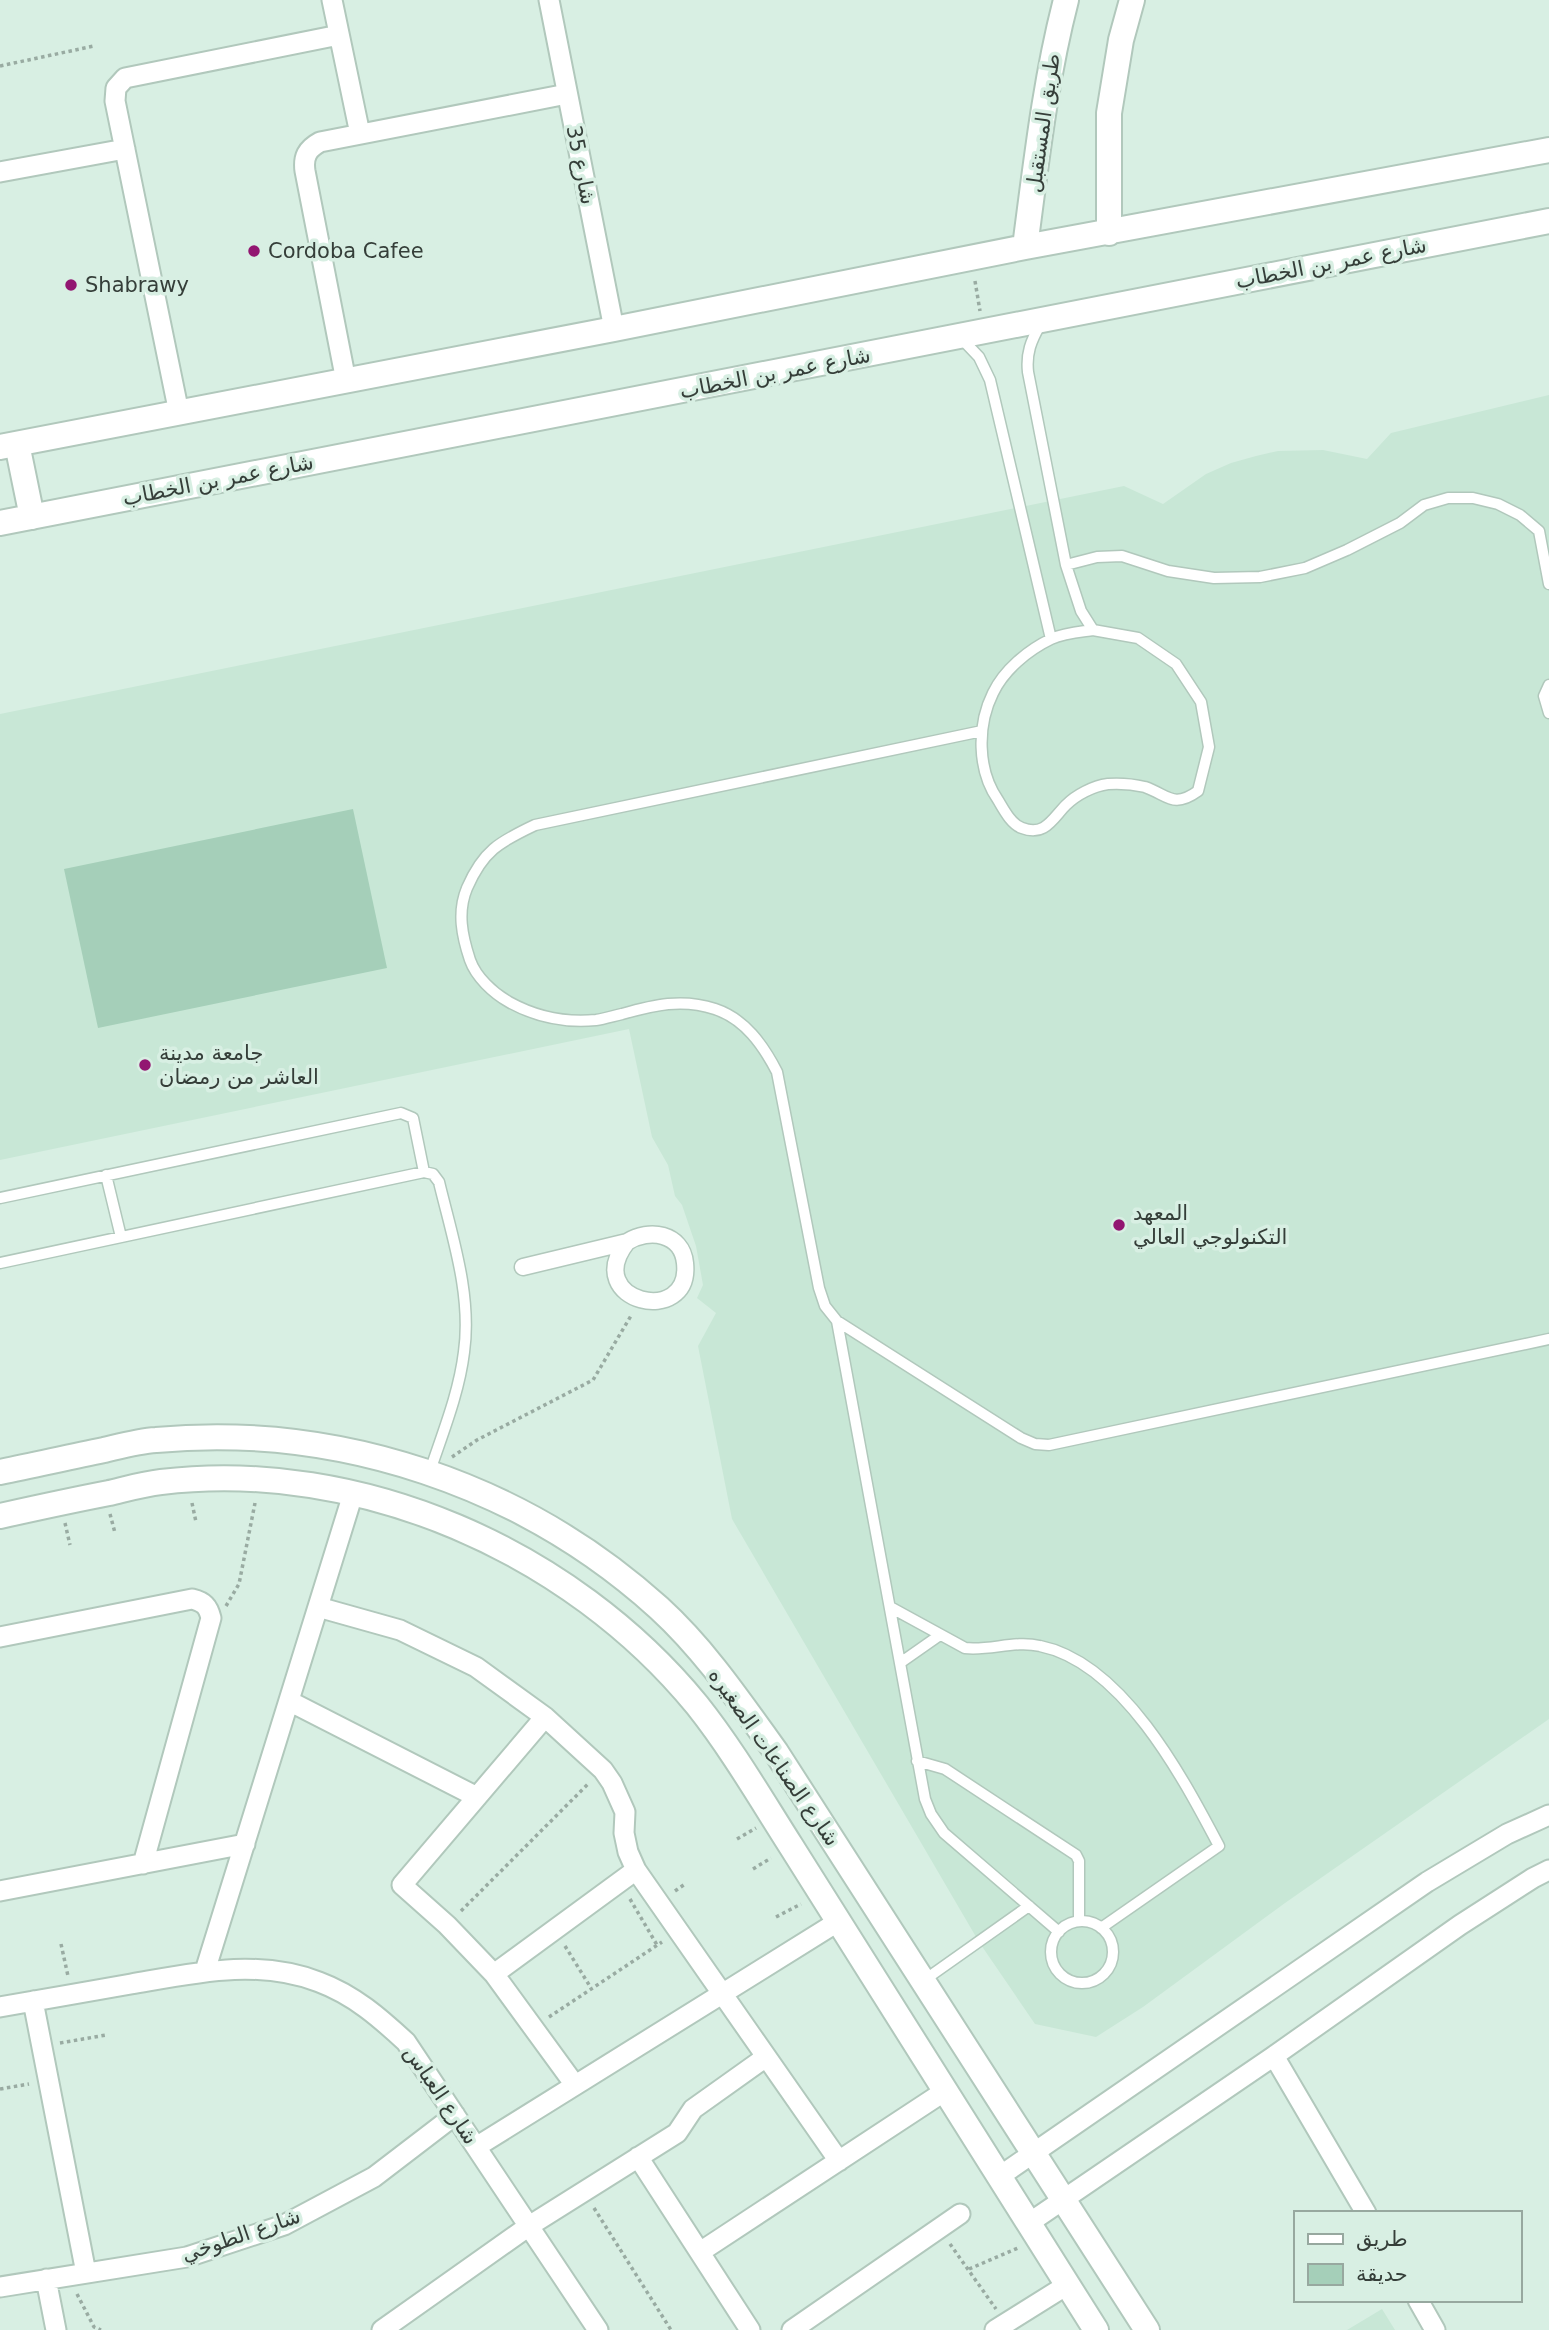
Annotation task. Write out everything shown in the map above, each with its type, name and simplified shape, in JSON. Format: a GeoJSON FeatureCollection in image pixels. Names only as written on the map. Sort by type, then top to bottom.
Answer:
{"type":"FeatureCollection","features":[{"type":"Feature","properties":{"kind":"street"},"geometry":{"type":"LineString","coordinates":[[332,0],[359,134]]}},
{"type":"Feature","properties":{"kind":"street","name":"شارع 35"},"geometry":{"type":"LineString","coordinates":[[549,0],[614,330]]}},
{"type":"Feature","properties":{"kind":"street","name":"طريق المستقبل"},"geometry":{"type":"LineString","coordinates":[[1025,247],[1043,111],[1055,42],[1066,0]]}},
{"type":"Feature","properties":{"kind":"street"},"geometry":{"type":"LineString","coordinates":[[1109,233],[1109,114],[1121,40],[1132,0]]}},
{"type":"Feature","properties":{"kind":"street"},"geometry":{"type":"LineString","coordinates":[[179,413],[114,94],[116,88],[125,78],[340,35]]}},
{"type":"Feature","properties":{"kind":"street"},"geometry":{"type":"LineString","coordinates":[[346,381],[303,162],[306,154],[320,142],[567,94]]}},
{"type":"Feature","properties":{"kind":"street"},"geometry":{"type":"LineString","coordinates":[[0,169],[125,149]]}},
{"type":"Feature","properties":{"kind":"street"},"geometry":{"type":"LineString","coordinates":[[32,517],[8,446],[614,330],[1025,247],[1542,157]]}},
{"type":"Feature","properties":{"kind":"street","name":"شارع عمر بن الخطاب"},"geometry":{"type":"LineString","coordinates":[[0,523],[1547,220]]}},
{"type":"Feature","properties":{"kind":"street"},"geometry":{"type":"LineString","coordinates":[[653,1233],[666,1236],[677,1244],[685,1258],[684,1281],[677,1291],[656,1302],[629,1295],[616,1274],[620,1251],[627,1242],[637,1235],[653,1233]]}},
{"type":"Feature","properties":{"kind":"street"},"geometry":{"type":"LineString","coordinates":[[523,1267],[627,1242]]}},
{"type":"Feature","properties":{"kind":"street","name":"شارع الصناعات الصغيره"},"geometry":{"type":"LineString","coordinates":[[0,1472],[153,1440],[221,1436],[289,1440],[342,1449],[430,1471],[507,1504],[587,1551],[660,1609],[723,1676],[776,1752],[1147,2330]]}},
{"type":"Feature","properties":{"kind":"street","name":"شارع الصناعات الصغيره"},"geometry":{"type":"LineString","coordinates":[[2,1508],[160,1482],[210,1479],[307,1485],[416,1511],[491,1542],[567,1586],[636,1641],[697,1706],[839,1921],[1096,2330]]}},
{"type":"Feature","properties":{"kind":"street"},"geometry":{"type":"LineString","coordinates":[[205,1971],[353,1494]]}},
{"type":"Feature","properties":{"kind":"street"},"geometry":{"type":"LineString","coordinates":[[0,1637],[192,1599],[202,1601],[209,1608],[211,1618],[143,1864]]}},
{"type":"Feature","properties":{"kind":"street"},"geometry":{"type":"LineString","coordinates":[[318,1607],[400,1630],[476,1667],[545,1717],[603,1770],[625,1812],[624,1833],[636,1870],[839,2161]]}},
{"type":"Feature","properties":{"kind":"street"},"geometry":{"type":"LineString","coordinates":[[289,1700],[477,1797]]}},
{"type":"Feature","properties":{"kind":"street"},"geometry":{"type":"LineString","coordinates":[[545,1717],[402,1885],[447,1925],[494,1974],[575,2085]]}},
{"type":"Feature","properties":{"kind":"street"},"geometry":{"type":"LineString","coordinates":[[1000,2176],[1427,1882],[1507,1834],[1549,1815]]}},
{"type":"Feature","properties":{"kind":"street"},"geometry":{"type":"LineString","coordinates":[[0,1891],[245,1844]]}},
{"type":"Feature","properties":{"kind":"street"},"geometry":{"type":"LineString","coordinates":[[494,1974],[636,1870]]}},
{"type":"Feature","properties":{"kind":"street"},"geometry":{"type":"LineString","coordinates":[[1034,2231],[1064,2201],[1460,1925],[1549,1870]]}},
{"type":"Feature","properties":{"kind":"street"},"geometry":{"type":"LineString","coordinates":[[476,2147],[839,1921]]}},
{"type":"Feature","properties":{"kind":"street","name":"شارع العباس"},"geometry":{"type":"LineString","coordinates":[[0,2007],[205,1971],[244,1968],[283,1972],[320,1982],[367,2007],[406,2042],[598,2330]]}},
{"type":"Feature","properties":{"kind":"street"},"geometry":{"type":"LineString","coordinates":[[33,2001],[80,2274]]}},
{"type":"Feature","properties":{"kind":"street"},"geometry":{"type":"LineString","coordinates":[[1274,2056],[1365,2211]]}},
{"type":"Feature","properties":{"kind":"street"},"geometry":{"type":"LineString","coordinates":[[382,2330],[529,2226],[677,2133],[693,2109],[766,2057]]}},
{"type":"Feature","properties":{"kind":"street"},"geometry":{"type":"LineString","coordinates":[[700,2252],[945,2091]]}},
{"type":"Feature","properties":{"kind":"street","name":"شارع الطوخي"},"geometry":{"type":"LineString","coordinates":[[0,2287],[187,2257],[284,2225],[374,2177],[455,2115]]}},
{"type":"Feature","properties":{"kind":"street"},"geometry":{"type":"LineString","coordinates":[[638,2157],[751,2330]]}},
{"type":"Feature","properties":{"kind":"street"},"geometry":{"type":"LineString","coordinates":[[792,2330],[960,2214]]}},
{"type":"Feature","properties":{"kind":"street"},"geometry":{"type":"LineString","coordinates":[[46,2279],[56,2330]]}},
{"type":"Feature","properties":{"kind":"street"},"geometry":{"type":"LineString","coordinates":[[1001,2327],[1067,2284]]}},
{"type":"Feature","properties":{"kind":"street"},"geometry":{"type":"LineString","coordinates":[[1419,2302],[1435,2330]]}},
{"type":"Feature","properties":{"kind":"lane"},"geometry":{"type":"LineString","coordinates":[[1044,318],[1026,358],[1066,565],[1081,611],[1093,630]]}},
{"type":"Feature","properties":{"kind":"lane"},"geometry":{"type":"LineString","coordinates":[[960,337],[979,357],[990,380],[1051,639]]}},
{"type":"Feature","properties":{"kind":"lane"},"geometry":{"type":"LineString","coordinates":[[1066,565],[1097,557],[1122,556],[1168,571],[1214,578],[1260,577],[1306,568],[1357,546],[1400,523],[1424,505],[1448,498],[1474,498],[1498,504],[1520,515],[1539,531],[1549,584]]}},
{"type":"Feature","properties":{"kind":"lane"},"geometry":{"type":"LineString","coordinates":[[1093,630],[1138,638],[1176,664],[1201,702],[1209,747],[1198,791],[1177,801],[1167,799],[1147,788],[1126,783],[1104,785],[1083,792],[1065,806],[1052,823],[1038,829],[1022,828],[1010,818],[992,792],[983,762],[982,731],[993,692],[1018,660],[1051,639],[1093,630]]}},
{"type":"Feature","properties":{"kind":"lane"},"geometry":{"type":"LineString","coordinates":[[1549,685],[1544,696],[1549,713]]}},
{"type":"Feature","properties":{"kind":"lane"},"geometry":{"type":"LineString","coordinates":[[982,731],[535,825],[502,840],[477,866],[463,898],[461,934],[473,968],[496,995],[527,1012],[562,1021],[598,1020],[660,1003],[690,1002],[718,1010],[743,1025],[763,1046],[777,1072],[819,1288],[825,1306],[837,1321],[1021,1438],[1035,1444],[1049,1445],[1549,1339]]}},
{"type":"Feature","properties":{"kind":"lane"},"geometry":{"type":"LineString","coordinates":[[0,1198],[401,1113],[413,1118],[424,1172]]}},
{"type":"Feature","properties":{"kind":"lane"},"geometry":{"type":"LineString","coordinates":[[0,1263],[424,1172],[433,1174],[439,1182],[458,1260],[465,1305],[462,1362],[455,1395],[430,1471]]}},
{"type":"Feature","properties":{"kind":"lane"},"geometry":{"type":"LineString","coordinates":[[106,1175],[121,1237]]}},
{"type":"Feature","properties":{"kind":"lane"},"geometry":{"type":"LineString","coordinates":[[837,1321],[925,1799],[944,1833],[1059,1932]]}},
{"type":"Feature","properties":{"kind":"lane"},"geometry":{"type":"LineString","coordinates":[[890,1607],[955,1644],[972,1648],[1023,1643],[1037,1645],[1079,1661],[1119,1695],[1170,1759],[1191,1792],[1219,1846],[1101,1928]]}},
{"type":"Feature","properties":{"kind":"lane"},"geometry":{"type":"LineString","coordinates":[[900,1663],[940,1635]]}},
{"type":"Feature","properties":{"kind":"lane"},"geometry":{"type":"LineString","coordinates":[[917,1761],[946,1769],[1076,1855],[1080,1861],[1079,1921]]}},
{"type":"Feature","properties":{"kind":"lane"},"geometry":{"type":"LineString","coordinates":[[923,1981],[1029,1906]]}},
{"type":"Feature","properties":{"kind":"lane"},"geometry":{"type":"LineString","coordinates":[[1079,1921],[1101,1928],[1112,1943],[1112,1961],[1102,1976],[1085,1984],[1066,1980],[1054,1966],[1051,1948],[1059,1932],[1071,1923],[1079,1921]]}},
{"type":"Feature","properties":{"kind":"path"},"geometry":{"type":"LineString","coordinates":[[0,66],[94,46]]}},
{"type":"Feature","properties":{"kind":"path"},"geometry":{"type":"LineString","coordinates":[[971,258],[984,331]]}},
{"type":"Feature","properties":{"kind":"path"},"geometry":{"type":"LineString","coordinates":[[430,1471],[477,1440],[593,1381],[640,1300]]}},
{"type":"Feature","properties":{"kind":"path"},"geometry":{"type":"LineString","coordinates":[[211,1618],[223,1610],[233,1598],[239,1584],[259,1480]]}},
{"type":"Feature","properties":{"kind":"path"},"geometry":{"type":"LineString","coordinates":[[447,1925],[603,1770]]}},
{"type":"Feature","properties":{"kind":"path"},"geometry":{"type":"LineString","coordinates":[[620,1882],[657,1945]]}},
{"type":"Feature","properties":{"kind":"path"},"geometry":{"type":"LineString","coordinates":[[776,1917],[821,1894]]}},
{"type":"Feature","properties":{"kind":"path"},"geometry":{"type":"LineString","coordinates":[[555,1930],[591,1988]]}},
{"type":"Feature","properties":{"kind":"path"},"geometry":{"type":"LineString","coordinates":[[533,2027],[678,1931]]}},
{"type":"Feature","properties":{"kind":"path"},"geometry":{"type":"LineString","coordinates":[[61,1944],[72,1994]]}},
{"type":"Feature","properties":{"kind":"path"},"geometry":{"type":"LineString","coordinates":[[41,2045],[106,2035]]}},
{"type":"Feature","properties":{"kind":"path"},"geometry":{"type":"LineString","coordinates":[[0,2090],[48,2080]]}},
{"type":"Feature","properties":{"kind":"path"},"geometry":{"type":"LineString","coordinates":[[583,2192],[671,2330]]}},
{"type":"Feature","properties":{"kind":"path"},"geometry":{"type":"LineString","coordinates":[[938,2228],[969,2269],[1001,2327]]}},
{"type":"Feature","properties":{"kind":"path"},"geometry":{"type":"LineString","coordinates":[[969,2269],[1034,2231]]}},
{"type":"Feature","properties":{"kind":"path"},"geometry":{"type":"LineString","coordinates":[[80,2274],[78,2294],[92,2328],[101,2330]]}},
{"type":"Feature","properties":{"kind":"shaded area","name":"المعهد التكنولوجي العالي"},"geometry":{"type":"Polygon","coordinates":[[[1549,395],[1549,1719],[1285,1903],[1143,2007],[1096,2037],[1035,2024],[979,1942],[732,1519],[698,1346],[716,1313],[697,1298],[703,1285],[696,1246],[682,1205],[675,1196],[668,1165],[652,1137],[629,1029],[0,1160],[0,714],[1124,486],[1163,504],[1206,474],[1231,463],[1278,451],[1323,450],[1367,459],[1391,433],[1549,395]]]}},
{"type":"Feature","properties":{"kind":"shaded area"},"geometry":{"type":"Polygon","coordinates":[[[1382,2309],[1395,2330],[1347,2330],[1382,2309]]]}},
{"type":"Feature","properties":{"kind":"green space"},"geometry":{"type":"Polygon","coordinates":[[[353,809],[387,968],[98,1028],[64,869],[353,809]]]}},
{"type":"Feature","properties":{"kind":"place","name":"Cordoba Cafee"},"geometry":{"type":"Point","coordinates":[254,251]}},
{"type":"Feature","properties":{"kind":"place","name":"Shabrawy"},"geometry":{"type":"Point","coordinates":[71,285]}},
{"type":"Feature","properties":{"kind":"place","name":"جامعة مدينة العاشر من رمضان"},"geometry":{"type":"Point","coordinates":[145,1065]}},
{"type":"Feature","properties":{"kind":"place","name":"المعهد التكنولوجي العالي"},"geometry":{"type":"Point","coordinates":[1119,1225]}}]}
